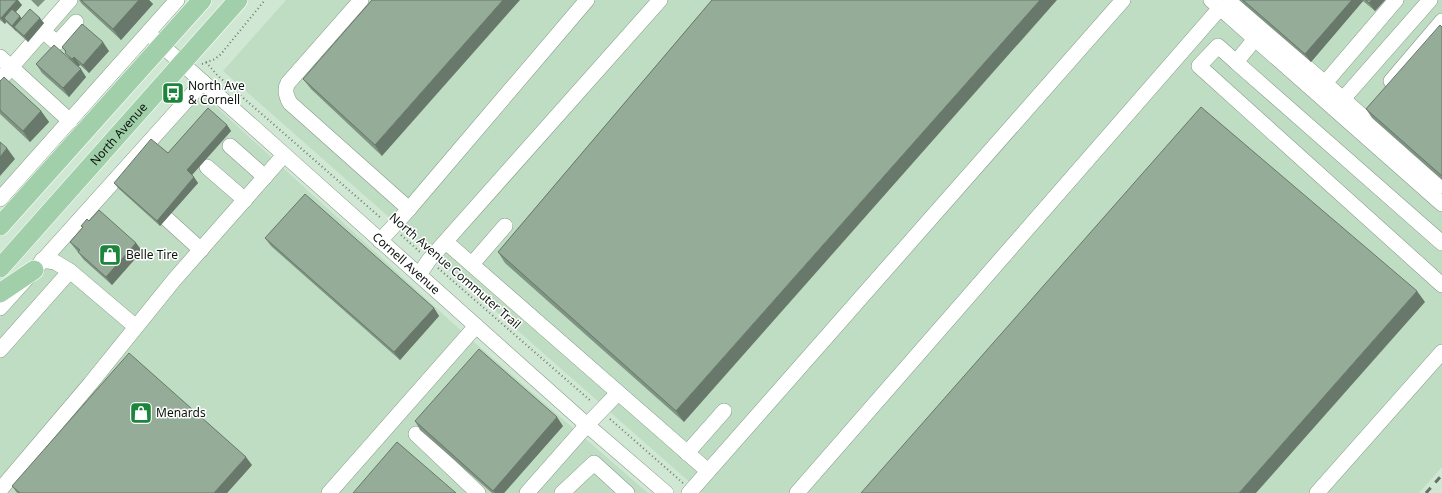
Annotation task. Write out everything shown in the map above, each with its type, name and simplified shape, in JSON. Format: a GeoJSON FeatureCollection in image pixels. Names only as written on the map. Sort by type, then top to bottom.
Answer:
{"type":"FeatureCollection","features":[{"type":"Feature","properties":{"kind":"main road"},"geometry":{"type":"LineString","coordinates":[[0,226],[154,39],[202,0]]}},
{"type":"Feature","properties":{"kind":"main road","name":"North Avenue"},"geometry":{"type":"LineString","coordinates":[[0,268],[238,0]]}},
{"type":"Feature","properties":{"kind":"main road"},"geometry":{"type":"LineString","coordinates":[[0,293],[38,265]]}},
{"type":"Feature","properties":{"kind":"street"},"geometry":{"type":"LineString","coordinates":[[361,0],[288,83],[286,87],[286,95],[290,103],[409,208]]}},
{"type":"Feature","properties":{"kind":"street"},"geometry":{"type":"LineString","coordinates":[[380,241],[587,0]]}},
{"type":"Feature","properties":{"kind":"street"},"geometry":{"type":"LineString","coordinates":[[419,275],[429,260],[660,0]]}},
{"type":"Feature","properties":{"kind":"street"},"geometry":{"type":"LineString","coordinates":[[690,492],[1123,0]]}},
{"type":"Feature","properties":{"kind":"street"},"geometry":{"type":"LineString","coordinates":[[1325,83],[1396,0]]}},
{"type":"Feature","properties":{"kind":"street"},"geometry":{"type":"LineString","coordinates":[[0,199],[70,121],[154,39],[173,1]]}},
{"type":"Feature","properties":{"kind":"street"},"geometry":{"type":"LineString","coordinates":[[1343,99],[1424,2],[1442,17]]}},
{"type":"Feature","properties":{"kind":"street"},"geometry":{"type":"LineString","coordinates":[[0,80],[43,31],[61,3]]}},
{"type":"Feature","properties":{"kind":"street"},"geometry":{"type":"LineString","coordinates":[[1221,3],[1325,83],[1442,186]]}},
{"type":"Feature","properties":{"kind":"street"},"geometry":{"type":"LineString","coordinates":[[1221,3],[1255,39],[1442,204]]}},
{"type":"Feature","properties":{"kind":"street"},"geometry":{"type":"LineString","coordinates":[[797,493],[1221,3]]}},
{"type":"Feature","properties":{"kind":"street"},"geometry":{"type":"LineString","coordinates":[[1382,92],[1442,21]]}},
{"type":"Feature","properties":{"kind":"street"},"geometry":{"type":"LineString","coordinates":[[43,31],[57,44],[76,22]]}},
{"type":"Feature","properties":{"kind":"street","name":"Cornell Avenue"},"geometry":{"type":"LineString","coordinates":[[154,39],[587,425],[666,493]]}},
{"type":"Feature","properties":{"kind":"street"},"geometry":{"type":"LineString","coordinates":[[1236,62],[1255,39]]}},
{"type":"Feature","properties":{"kind":"street"},"geometry":{"type":"LineString","coordinates":[[1442,244],[1218,46],[1199,66],[1442,285]]}},
{"type":"Feature","properties":{"kind":"street"},"geometry":{"type":"LineString","coordinates":[[0,57],[70,121]]}},
{"type":"Feature","properties":{"kind":"street"},"geometry":{"type":"LineString","coordinates":[[0,308],[203,82]]}},
{"type":"Feature","properties":{"kind":"street"},"geometry":{"type":"LineString","coordinates":[[1362,116],[1372,104]]}},
{"type":"Feature","properties":{"kind":"street"},"geometry":{"type":"LineString","coordinates":[[230,146],[265,177]]}},
{"type":"Feature","properties":{"kind":"street"},"geometry":{"type":"LineString","coordinates":[[0,490],[201,250],[284,155]]}},
{"type":"Feature","properties":{"kind":"street"},"geometry":{"type":"LineString","coordinates":[[207,167],[245,200]]}},
{"type":"Feature","properties":{"kind":"street"},"geometry":{"type":"LineString","coordinates":[[167,219],[201,250]]}},
{"type":"Feature","properties":{"kind":"street"},"geometry":{"type":"LineString","coordinates":[[472,264],[505,226]]}},
{"type":"Feature","properties":{"kind":"street"},"geometry":{"type":"LineString","coordinates":[[446,242],[708,471]]}},
{"type":"Feature","properties":{"kind":"street"},"geometry":{"type":"LineString","coordinates":[[38,265],[55,262],[70,271],[136,327]]}},
{"type":"Feature","properties":{"kind":"street"},"geometry":{"type":"LineString","coordinates":[[0,350],[70,271]]}},
{"type":"Feature","properties":{"kind":"street"},"geometry":{"type":"LineString","coordinates":[[328,493],[476,326]]}},
{"type":"Feature","properties":{"kind":"street"},"geometry":{"type":"LineString","coordinates":[[1317,493],[1442,352]]}},
{"type":"Feature","properties":{"kind":"street"},"geometry":{"type":"LineString","coordinates":[[526,493],[618,393]]}},
{"type":"Feature","properties":{"kind":"street"},"geometry":{"type":"LineString","coordinates":[[687,453],[724,411]]}},
{"type":"Feature","properties":{"kind":"street"},"geometry":{"type":"LineString","coordinates":[[416,434],[478,493]]}},
{"type":"Feature","properties":{"kind":"street"},"geometry":{"type":"LineString","coordinates":[[562,493],[594,463],[627,493]]}},
{"type":"Feature","properties":{"kind":"path","name":"North Avenue Commuter Trail"},"geometry":{"type":"LineString","coordinates":[[265,0],[221,54],[215,59],[204,63],[601,411],[690,492]]}},
{"type":"Feature","properties":{"kind":"shaded area"},"geometry":{"type":"Polygon","coordinates":[[[70,0],[177,0],[0,199],[0,80],[70,0]]]}},
{"type":"Feature","properties":{"kind":"shaded area"},"geometry":{"type":"Polygon","coordinates":[[[286,0],[1226,0],[1442,190],[1442,467],[1419,493],[702,493],[223,71],[286,0]]]}},
{"type":"Feature","properties":{"kind":"shaded area"},"geometry":{"type":"Polygon","coordinates":[[[1228,0],[1442,0],[1442,187],[1228,0]]]}},
{"type":"Feature","properties":{"kind":"shaded area"},"geometry":{"type":"Polygon","coordinates":[[[200,92],[467,336],[648,493],[0,493],[0,316],[154,141],[200,92]]]}},
{"type":"Feature","properties":{"kind":"building"},"geometry":{"type":"Polygon","coordinates":[[[0,0],[17,0],[1,18],[0,18],[0,0]]]}},
{"type":"Feature","properties":{"kind":"building"},"geometry":{"type":"Polygon","coordinates":[[[81,0],[139,0],[113,29],[81,0]]]}},
{"type":"Feature","properties":{"kind":"building"},"geometry":{"type":"Polygon","coordinates":[[[372,0],[503,0],[375,145],[303,79],[372,0]]]}},
{"type":"Feature","properties":{"kind":"building"},"geometry":{"type":"Polygon","coordinates":[[[712,0],[1040,0],[676,411],[498,252],[712,0]]]}},
{"type":"Feature","properties":{"kind":"building"},"geometry":{"type":"Polygon","coordinates":[[[1243,0],[1352,0],[1305,54],[1243,0]]]}},
{"type":"Feature","properties":{"kind":"building"},"geometry":{"type":"Polygon","coordinates":[[[12,9],[20,16],[12,26],[4,18],[12,9]]]}},
{"type":"Feature","properties":{"kind":"building"},"geometry":{"type":"Polygon","coordinates":[[[30,9],[40,18],[24,36],[14,27],[30,9]]]}},
{"type":"Feature","properties":{"kind":"building"},"geometry":{"type":"Polygon","coordinates":[[[82,24],[103,42],[83,65],[74,57],[72,59],[65,53],[66,51],[62,47],[82,24]]]}},
{"type":"Feature","properties":{"kind":"building"},"geometry":{"type":"Polygon","coordinates":[[[1440,25],[1442,27],[1442,176],[1366,109],[1440,25]]]}},
{"type":"Feature","properties":{"kind":"building"},"geometry":{"type":"Polygon","coordinates":[[[54,45],[81,69],[63,88],[36,64],[54,45]]]}},
{"type":"Feature","properties":{"kind":"building"},"geometry":{"type":"Polygon","coordinates":[[[4,77],[41,111],[23,131],[0,110],[0,81],[4,77]]]}},
{"type":"Feature","properties":{"kind":"building"},"geometry":{"type":"Polygon","coordinates":[[[1201,107],[1417,291],[1239,493],[861,493],[1201,107]]]}},
{"type":"Feature","properties":{"kind":"building"},"geometry":{"type":"Polygon","coordinates":[[[208,108],[227,125],[187,170],[194,177],[157,221],[114,183],[151,139],[168,153],[208,108]]]}},
{"type":"Feature","properties":{"kind":"building"},"geometry":{"type":"Polygon","coordinates":[[[0,142],[7,148],[0,157],[0,142]]]}},
{"type":"Feature","properties":{"kind":"building"},"geometry":{"type":"Polygon","coordinates":[[[305,194],[434,308],[394,352],[265,238],[305,194]]]}},
{"type":"Feature","properties":{"kind":"building","name":"Belle Tire"},"geometry":{"type":"Polygon","coordinates":[[[99,210],[136,243],[106,277],[78,252],[80,250],[70,242],[83,227],[81,226],[87,219],[89,221],[99,210]]]}},
{"type":"Feature","properties":{"kind":"building"},"geometry":{"type":"Polygon","coordinates":[[[479,349],[557,417],[493,491],[415,421],[479,349]]]}},
{"type":"Feature","properties":{"kind":"building","name":"Menards"},"geometry":{"type":"Polygon","coordinates":[[[129,353],[246,457],[214,493],[20,493],[12,486],[129,353]]]}},
{"type":"Feature","properties":{"kind":"building"},"geometry":{"type":"Polygon","coordinates":[[[397,442],[456,493],[353,493],[397,442]]]}},
{"type":"Feature","properties":{"kind":"railway"},"geometry":{"type":"LineString","coordinates":[[1426,493],[1442,475]]}},
{"type":"Feature","properties":{"kind":"place","name":"North Ave & Cornell"},"geometry":{"type":"Point","coordinates":[173,93]}},
{"type":"Feature","properties":{"kind":"place","name":"Belle Tire"},"geometry":{"type":"Point","coordinates":[110,255]}},
{"type":"Feature","properties":{"kind":"place","name":"Menards"},"geometry":{"type":"Point","coordinates":[141,413]}}]}
